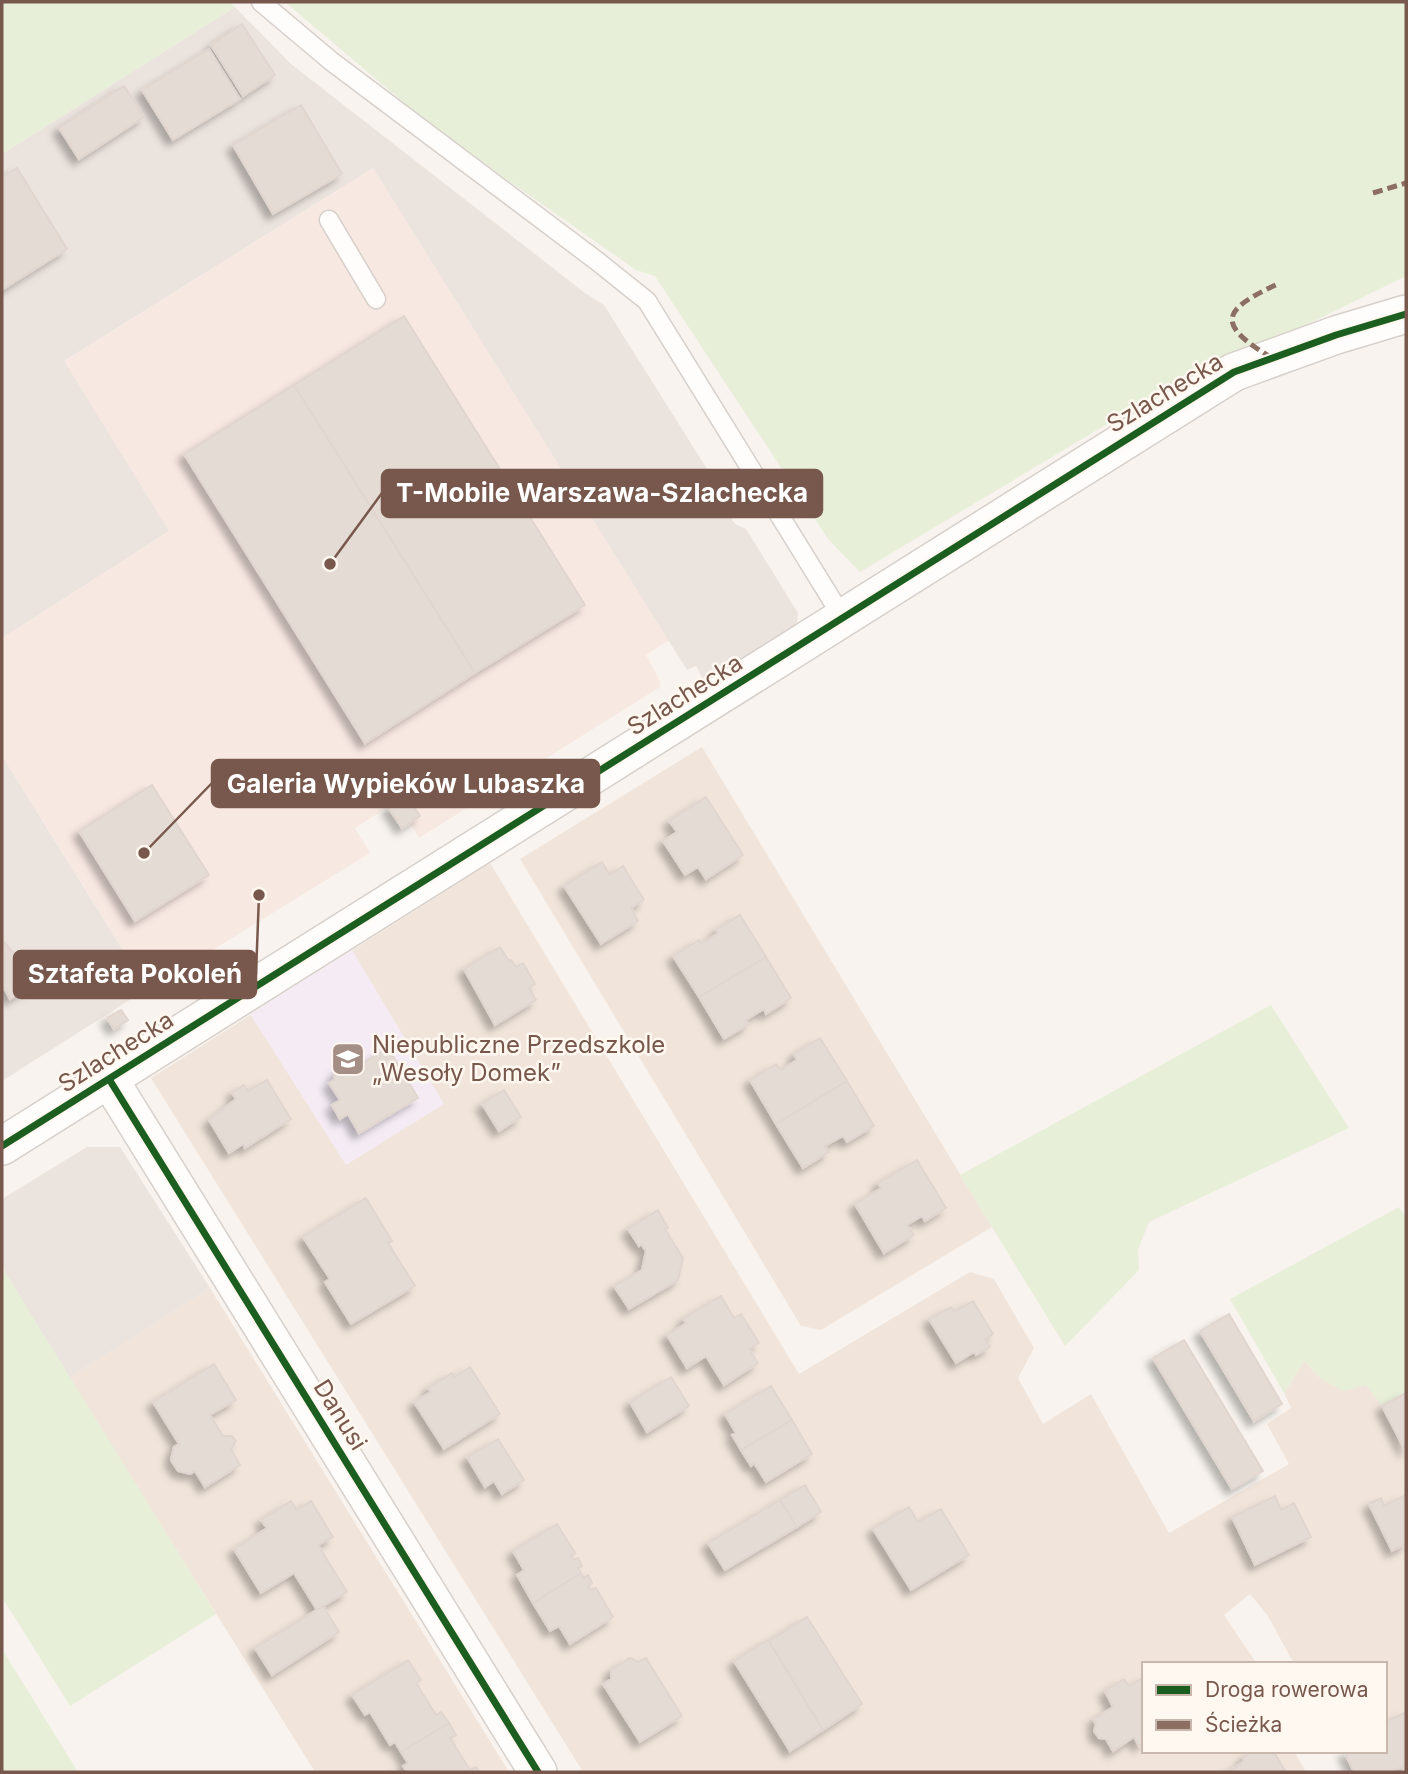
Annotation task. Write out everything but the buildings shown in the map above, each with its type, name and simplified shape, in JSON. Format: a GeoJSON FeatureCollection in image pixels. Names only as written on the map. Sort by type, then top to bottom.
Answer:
{"type":"FeatureCollection","features":[{"type":"Feature","properties":{"kind":"street","name":"Szlachecka"},"geometry":{"type":"LineString","coordinates":[[2,1146],[1234,372],[1336,335],[1406,314]]}},
{"type":"Feature","properties":{"kind":"street","name":"Danusi"},"geometry":{"type":"LineString","coordinates":[[109,1079],[538,1772]]}},
{"type":"Feature","properties":{"kind":"lane"},"geometry":{"type":"LineString","coordinates":[[261,2],[331,61],[647,301],[843,618]]}},
{"type":"Feature","properties":{"kind":"lane"},"geometry":{"type":"LineString","coordinates":[[329,220],[376,299]]}},
{"type":"Feature","properties":{"kind":"shaded area"},"geometry":{"type":"Polygon","coordinates":[[[235,7],[291,64],[604,305],[719,488],[718,498],[735,524],[746,529],[798,613],[797,624],[705,683],[696,666],[687,670],[373,168],[64,361],[169,531],[2,638],[2,154],[235,7]]]}},
{"type":"Feature","properties":{"kind":"shaded area"},"geometry":{"type":"Polygon","coordinates":[[[373,168],[669,640],[646,655],[660,681],[660,687],[419,838],[410,823],[402,828],[388,807],[355,828],[370,853],[148,990],[2,756],[2,638],[169,531],[63,362],[373,168]]]}},
{"type":"Feature","properties":{"kind":"shaded area"},"geometry":{"type":"Polygon","coordinates":[[[702,747],[992,1227],[821,1330],[801,1326],[520,859],[702,747]]]}},
{"type":"Feature","properties":{"kind":"shaded area"},"geometry":{"type":"Polygon","coordinates":[[[2,756],[147,989],[2,1081],[2,756]]]}},
{"type":"Feature","properties":{"kind":"shaded area"},"geometry":{"type":"Polygon","coordinates":[[[490,863],[799,1374],[970,1272],[994,1279],[1034,1348],[1018,1378],[1043,1424],[1091,1394],[1169,1533],[1289,1464],[1267,1424],[1291,1408],[1284,1393],[1304,1361],[1321,1379],[1366,1385],[1382,1405],[1406,1393],[1406,1772],[1354,1772],[1345,1753],[1387,1753],[1387,1662],[1293,1662],[1268,1616],[1250,1594],[1224,1615],[1256,1662],[1142,1662],[1142,1753],[1295,1753],[1306,1772],[583,1772],[151,1078],[490,863]]]}},
{"type":"Feature","properties":{"kind":"shaded area","name":"Niepubliczne Przedszkole „Wesoły Domek”"},"geometry":{"type":"Polygon","coordinates":[[[352,950],[444,1104],[346,1165],[250,1014],[352,950]]]}},
{"type":"Feature","properties":{"kind":"shaded area"},"geometry":{"type":"Polygon","coordinates":[[[87,1147],[120,1147],[210,1288],[69,1378],[2,1267],[2,1199],[87,1147]]]}},
{"type":"Feature","properties":{"kind":"shaded area"},"geometry":{"type":"Polygon","coordinates":[[[210,1288],[509,1772],[315,1772],[69,1378],[210,1288]]]}},
{"type":"Feature","properties":{"kind":"green space"},"geometry":{"type":"Polygon","coordinates":[[[2,2],[229,2],[235,7],[2,154],[2,2]]]}},
{"type":"Feature","properties":{"kind":"green space"},"geometry":{"type":"Polygon","coordinates":[[[285,2],[1406,2],[1406,276],[1257,349],[1169,387],[860,572],[828,539],[655,276],[636,270],[435,129],[285,2]]]}},
{"type":"Feature","properties":{"kind":"green space"},"geometry":{"type":"Polygon","coordinates":[[[1271,1005],[1349,1128],[1149,1222],[1138,1250],[1139,1270],[1065,1346],[960,1175],[1271,1005]]]}},
{"type":"Feature","properties":{"kind":"green space"},"geometry":{"type":"Polygon","coordinates":[[[1399,1207],[1406,1218],[1406,1393],[1382,1406],[1366,1385],[1344,1391],[1321,1379],[1304,1361],[1284,1393],[1230,1299],[1399,1207]]]}},
{"type":"Feature","properties":{"kind":"green space"},"geometry":{"type":"Polygon","coordinates":[[[2,1267],[216,1614],[70,1706],[2,1597],[2,1267]]]}},
{"type":"Feature","properties":{"kind":"green space"},"geometry":{"type":"Polygon","coordinates":[[[2,1649],[78,1772],[2,1772],[2,1649]]]}},
{"type":"Feature","properties":{"kind":"marked path"},"geometry":{"type":"LineString","coordinates":[[1373,193],[1406,183]]}},
{"type":"Feature","properties":{"kind":"marked path"},"geometry":{"type":"LineString","coordinates":[[1272,358],[1241,336],[1232,318],[1245,302],[1278,284]]}},
{"type":"Feature","properties":{"kind":"cycle path"},"geometry":{"type":"LineString","coordinates":[[2,1146],[1234,372],[1336,335],[1406,314]]}},
{"type":"Feature","properties":{"kind":"cycle path"},"geometry":{"type":"LineString","coordinates":[[109,1079],[538,1772]]}},
{"type":"Feature","properties":{"kind":"place","name":"T-Mobile Warszawa-Szlachecka"},"geometry":{"type":"Point","coordinates":[330,564]}},
{"type":"Feature","properties":{"kind":"place","name":"Galeria Wypieków Lubaszka"},"geometry":{"type":"Point","coordinates":[144,853]}},
{"type":"Feature","properties":{"kind":"place","name":"Sztafeta Pokoleń"},"geometry":{"type":"Point","coordinates":[259,895]}},
{"type":"Feature","properties":{"kind":"place","name":"Niepubliczne Przedszkole „Wesoły Domek”"},"geometry":{"type":"Point","coordinates":[348,1059]}}]}
